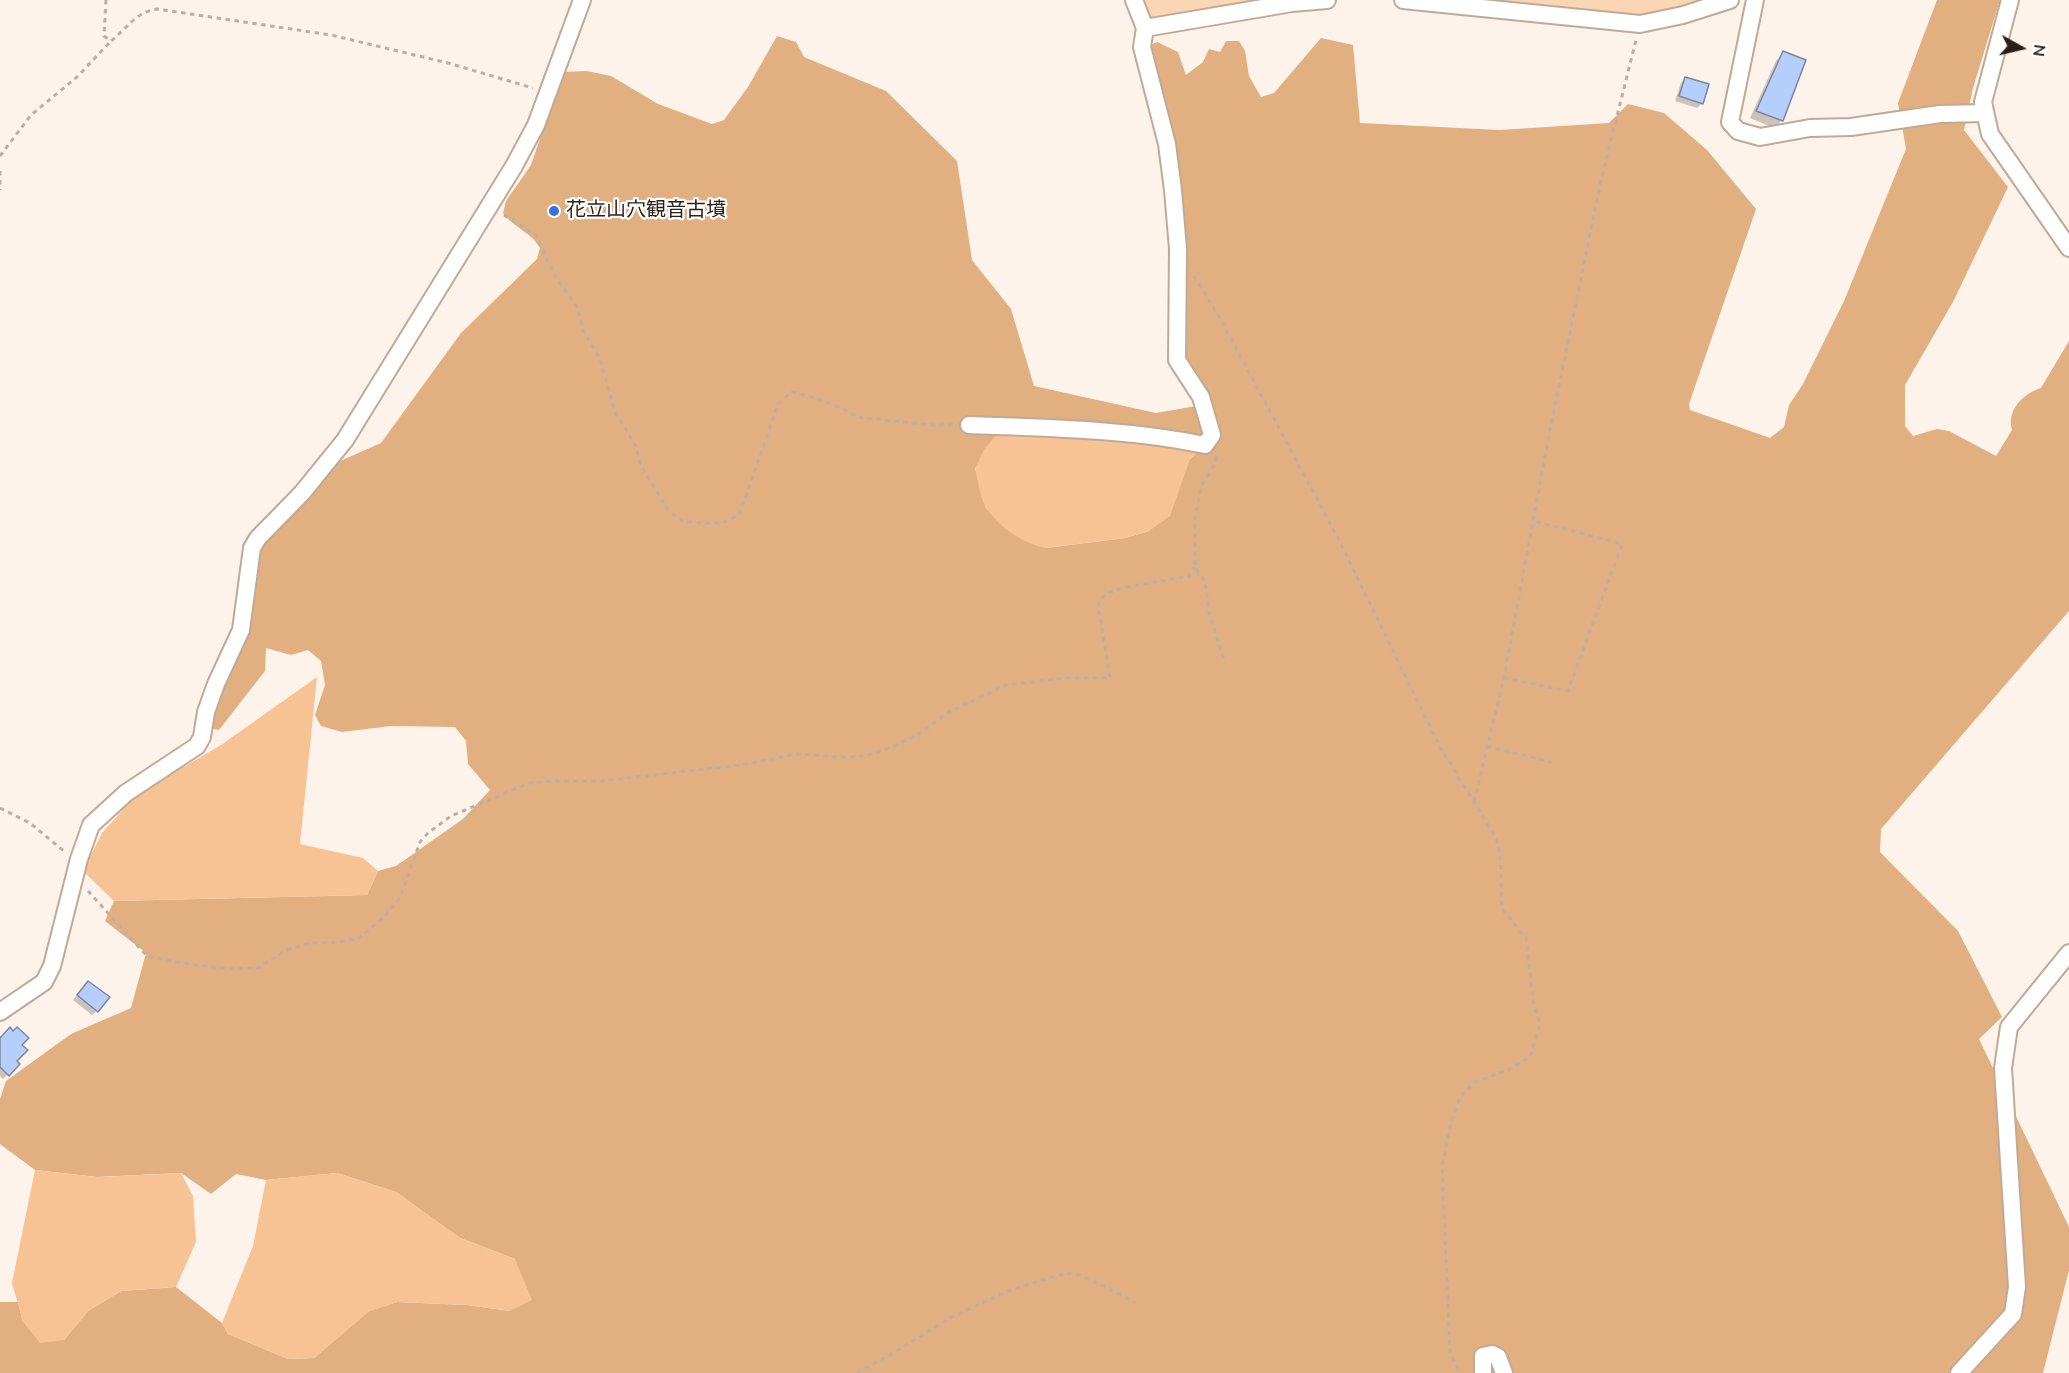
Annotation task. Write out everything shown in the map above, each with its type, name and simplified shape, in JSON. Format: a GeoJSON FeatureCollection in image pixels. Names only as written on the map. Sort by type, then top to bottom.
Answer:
{"type":"FeatureCollection","features":[{"type":"Feature","properties":{"kind":"street"},"geometry":{"type":"LineString","coordinates":[[0,1012],[45,982],[79,859],[91,825],[126,793],[197,746],[202,737],[206,712],[216,684],[241,630],[252,548],[258,538],[302,493],[345,440],[514,166],[536,125],[582,0]]}},
{"type":"Feature","properties":{"kind":"street"},"geometry":{"type":"LineString","coordinates":[[969,424],[1087,429],[1173,438],[1205,445],[1212,435],[1200,397],[1177,360],[1178,249],[1167,144],[1142,47],[1145,28],[1134,0]]}},
{"type":"Feature","properties":{"kind":"street"},"geometry":{"type":"LineString","coordinates":[[1145,28],[1282,5],[1327,0]]}},
{"type":"Feature","properties":{"kind":"street"},"geometry":{"type":"LineString","coordinates":[[1402,0],[1640,24],[1683,15],[1730,0]]}},
{"type":"Feature","properties":{"kind":"street"},"geometry":{"type":"LineString","coordinates":[[1755,0],[1730,122],[1738,131],[1760,137],[1810,128],[1851,127],[1940,114],[1984,113]]}},
{"type":"Feature","properties":{"kind":"street"},"geometry":{"type":"LineString","coordinates":[[2010,0],[1983,102],[1984,113],[1990,134],[2069,248]]}},
{"type":"Feature","properties":{"kind":"street"},"geometry":{"type":"LineString","coordinates":[[1959,1373],[2013,1314],[2016,1296],[2003,1068],[2009,1027],[2069,953]]}},
{"type":"Feature","properties":{"kind":"street"},"geometry":{"type":"LineString","coordinates":[[1483,1373],[1483,1356],[1492,1354],[1498,1357],[1504,1373]]}},
{"type":"Feature","properties":{"kind":"path"},"geometry":{"type":"LineString","coordinates":[[106,0],[104,36],[111,41]]}},
{"type":"Feature","properties":{"kind":"path"},"geometry":{"type":"LineString","coordinates":[[0,156],[31,115],[77,77],[136,16],[157,9],[331,35],[448,63],[548,93]]}},
{"type":"Feature","properties":{"kind":"path"},"geometry":{"type":"LineString","coordinates":[[1474,802],[1504,678],[1548,440],[1601,180],[1640,24]]}},
{"type":"Feature","properties":{"kind":"path"},"geometry":{"type":"LineString","coordinates":[[0,171],[0,190]]}},
{"type":"Feature","properties":{"kind":"path"},"geometry":{"type":"LineString","coordinates":[[489,207],[535,234],[554,274],[579,310],[582,328],[600,359],[616,414],[636,446],[640,463],[670,512],[682,521],[712,524],[729,521],[740,513],[776,410],[781,400],[792,392],[842,408],[857,417],[931,425],[969,424]]}},
{"type":"Feature","properties":{"kind":"path"},"geometry":{"type":"LineString","coordinates":[[1178,249],[1217,313],[1338,538],[1440,747],[1496,838],[1500,852],[1502,909],[1526,938],[1533,1000],[1540,1025],[1530,1057],[1508,1070],[1475,1082],[1460,1097],[1451,1122],[1442,1165],[1450,1352],[1460,1373]]}},
{"type":"Feature","properties":{"kind":"path"},"geometry":{"type":"LineString","coordinates":[[74,882],[88,891],[147,956],[230,969],[258,968],[287,950],[311,943],[340,942],[359,938],[383,918],[400,898],[420,842],[428,833],[451,816],[529,783],[556,780],[600,781],[741,765],[798,754],[865,756],[897,745],[919,734],[949,712],[1006,685],[1066,678],[1110,678],[1098,604],[1105,594],[1122,588],[1189,576],[1195,567],[1196,516],[1202,485],[1215,463],[1220,440],[1212,435]]}},
{"type":"Feature","properties":{"kind":"path"},"geometry":{"type":"LineString","coordinates":[[1504,678],[1568,691],[1622,544],[1534,521]]}},
{"type":"Feature","properties":{"kind":"path"},"geometry":{"type":"LineString","coordinates":[[1195,567],[1205,581],[1209,613],[1225,663]]}},
{"type":"Feature","properties":{"kind":"path"},"geometry":{"type":"LineString","coordinates":[[1487,746],[1554,763]]}},
{"type":"Feature","properties":{"kind":"path"},"geometry":{"type":"LineString","coordinates":[[0,808],[30,823],[67,853],[79,859]]}},
{"type":"Feature","properties":{"kind":"path"},"geometry":{"type":"LineString","coordinates":[[857,1373],[950,1318],[1008,1291],[1051,1277],[1073,1273],[1136,1303]]}},
{"type":"Feature","properties":{"kind":"shaded area"},"geometry":{"type":"Polygon","coordinates":[[[1142,0],[1277,0],[1152,20],[1142,0]]]}},
{"type":"Feature","properties":{"kind":"shaded area"},"geometry":{"type":"Polygon","coordinates":[[[1451,0],[1708,0],[1651,18],[1451,0]]]}},
{"type":"Feature","properties":{"kind":"shaded area"},"geometry":{"type":"Polygon","coordinates":[[[1937,0],[2000,0],[1973,88],[1964,130],[2008,187],[1953,302],[1905,385],[1905,426],[1913,436],[1937,429],[1949,431],[1996,456],[2012,430],[2014,409],[2028,394],[2041,388],[2069,341],[2069,611],[1881,829],[1880,852],[1958,931],[2002,1017],[1979,1039],[2069,1227],[2069,1270],[2043,1373],[0,1373],[0,1302],[18,1302],[23,1322],[64,1340],[88,1311],[121,1291],[176,1287],[222,1323],[228,1334],[288,1359],[314,1358],[369,1311],[397,1302],[467,1305],[510,1311],[515,1259],[460,1238],[396,1192],[337,1173],[266,1180],[236,1174],[211,1194],[181,1173],[97,1177],[35,1170],[0,1144],[0,1099],[6,1081],[71,1034],[131,1008],[146,953],[105,921],[114,901],[367,895],[378,871],[396,866],[463,819],[490,790],[468,764],[466,741],[455,727],[391,726],[342,732],[321,726],[315,715],[325,685],[321,661],[308,650],[291,655],[266,648],[265,671],[219,730],[204,727],[264,542],[329,466],[381,443],[461,333],[537,259],[540,248],[503,213],[506,201],[531,165],[563,72],[587,71],[611,76],[658,104],[712,124],[724,120],[748,87],[777,36],[796,42],[804,57],[886,91],[957,161],[972,260],[1011,309],[1034,386],[1156,413],[1208,404],[1185,358],[1150,45],[1157,42],[1178,52],[1186,75],[1203,62],[1209,49],[1220,52],[1226,41],[1239,41],[1245,51],[1249,76],[1261,97],[1274,93],[1321,38],[1353,45],[1360,123],[1499,130],[1609,123],[1628,104],[1664,113],[1707,150],[1756,209],[1689,404],[1690,410],[1770,438],[1784,427],[1789,405],[1803,384],[1844,301],[1906,149],[1898,103],[1937,0]],[[1199,451],[975,468],[986,508],[1005,528],[1046,548],[1125,538],[1149,531],[1190,459],[1199,451]]]}},
{"type":"Feature","properties":{"kind":"shaded area"},"geometry":{"type":"Polygon","coordinates":[[[999,432],[1165,443],[1200,450],[1190,459],[1170,516],[1149,531],[1125,538],[1046,548],[1029,543],[1006,529],[992,516],[983,500],[975,468],[985,448],[999,432]]]}},
{"type":"Feature","properties":{"kind":"shaded area"},"geometry":{"type":"Polygon","coordinates":[[[317,677],[300,844],[363,858],[378,871],[367,895],[114,901],[83,871],[102,833],[137,794],[221,745],[317,677]]]}},
{"type":"Feature","properties":{"kind":"shaded area"},"geometry":{"type":"Polygon","coordinates":[[[35,1170],[97,1177],[181,1173],[193,1196],[196,1242],[176,1287],[121,1291],[88,1311],[64,1340],[40,1343],[23,1322],[12,1283],[35,1170]]]}},
{"type":"Feature","properties":{"kind":"shaded area"},"geometry":{"type":"Polygon","coordinates":[[[337,1173],[396,1192],[460,1238],[515,1259],[532,1300],[510,1311],[467,1305],[397,1302],[369,1311],[314,1358],[288,1359],[228,1334],[222,1323],[253,1246],[266,1180],[337,1173]]]}},
{"type":"Feature","properties":{"kind":"building"},"geometry":{"type":"Polygon","coordinates":[[[1783,51],[1806,60],[1783,121],[1756,111],[1783,51]]]}},
{"type":"Feature","properties":{"kind":"building"},"geometry":{"type":"Polygon","coordinates":[[[1685,77],[1709,84],[1703,104],[1679,96],[1685,77]]]}},
{"type":"Feature","properties":{"kind":"building"},"geometry":{"type":"Polygon","coordinates":[[[88,981],[110,997],[98,1012],[77,995],[88,981]]]}},
{"type":"Feature","properties":{"kind":"building"},"geometry":{"type":"Polygon","coordinates":[[[10,1027],[13,1031],[17,1027],[29,1038],[22,1045],[28,1050],[17,1061],[20,1064],[9,1076],[0,1067],[0,1038],[10,1027]]]}},
{"type":"Feature","properties":{"kind":"place","name":"花立山穴観音古墳"},"geometry":{"type":"Point","coordinates":[554,211]}}]}
